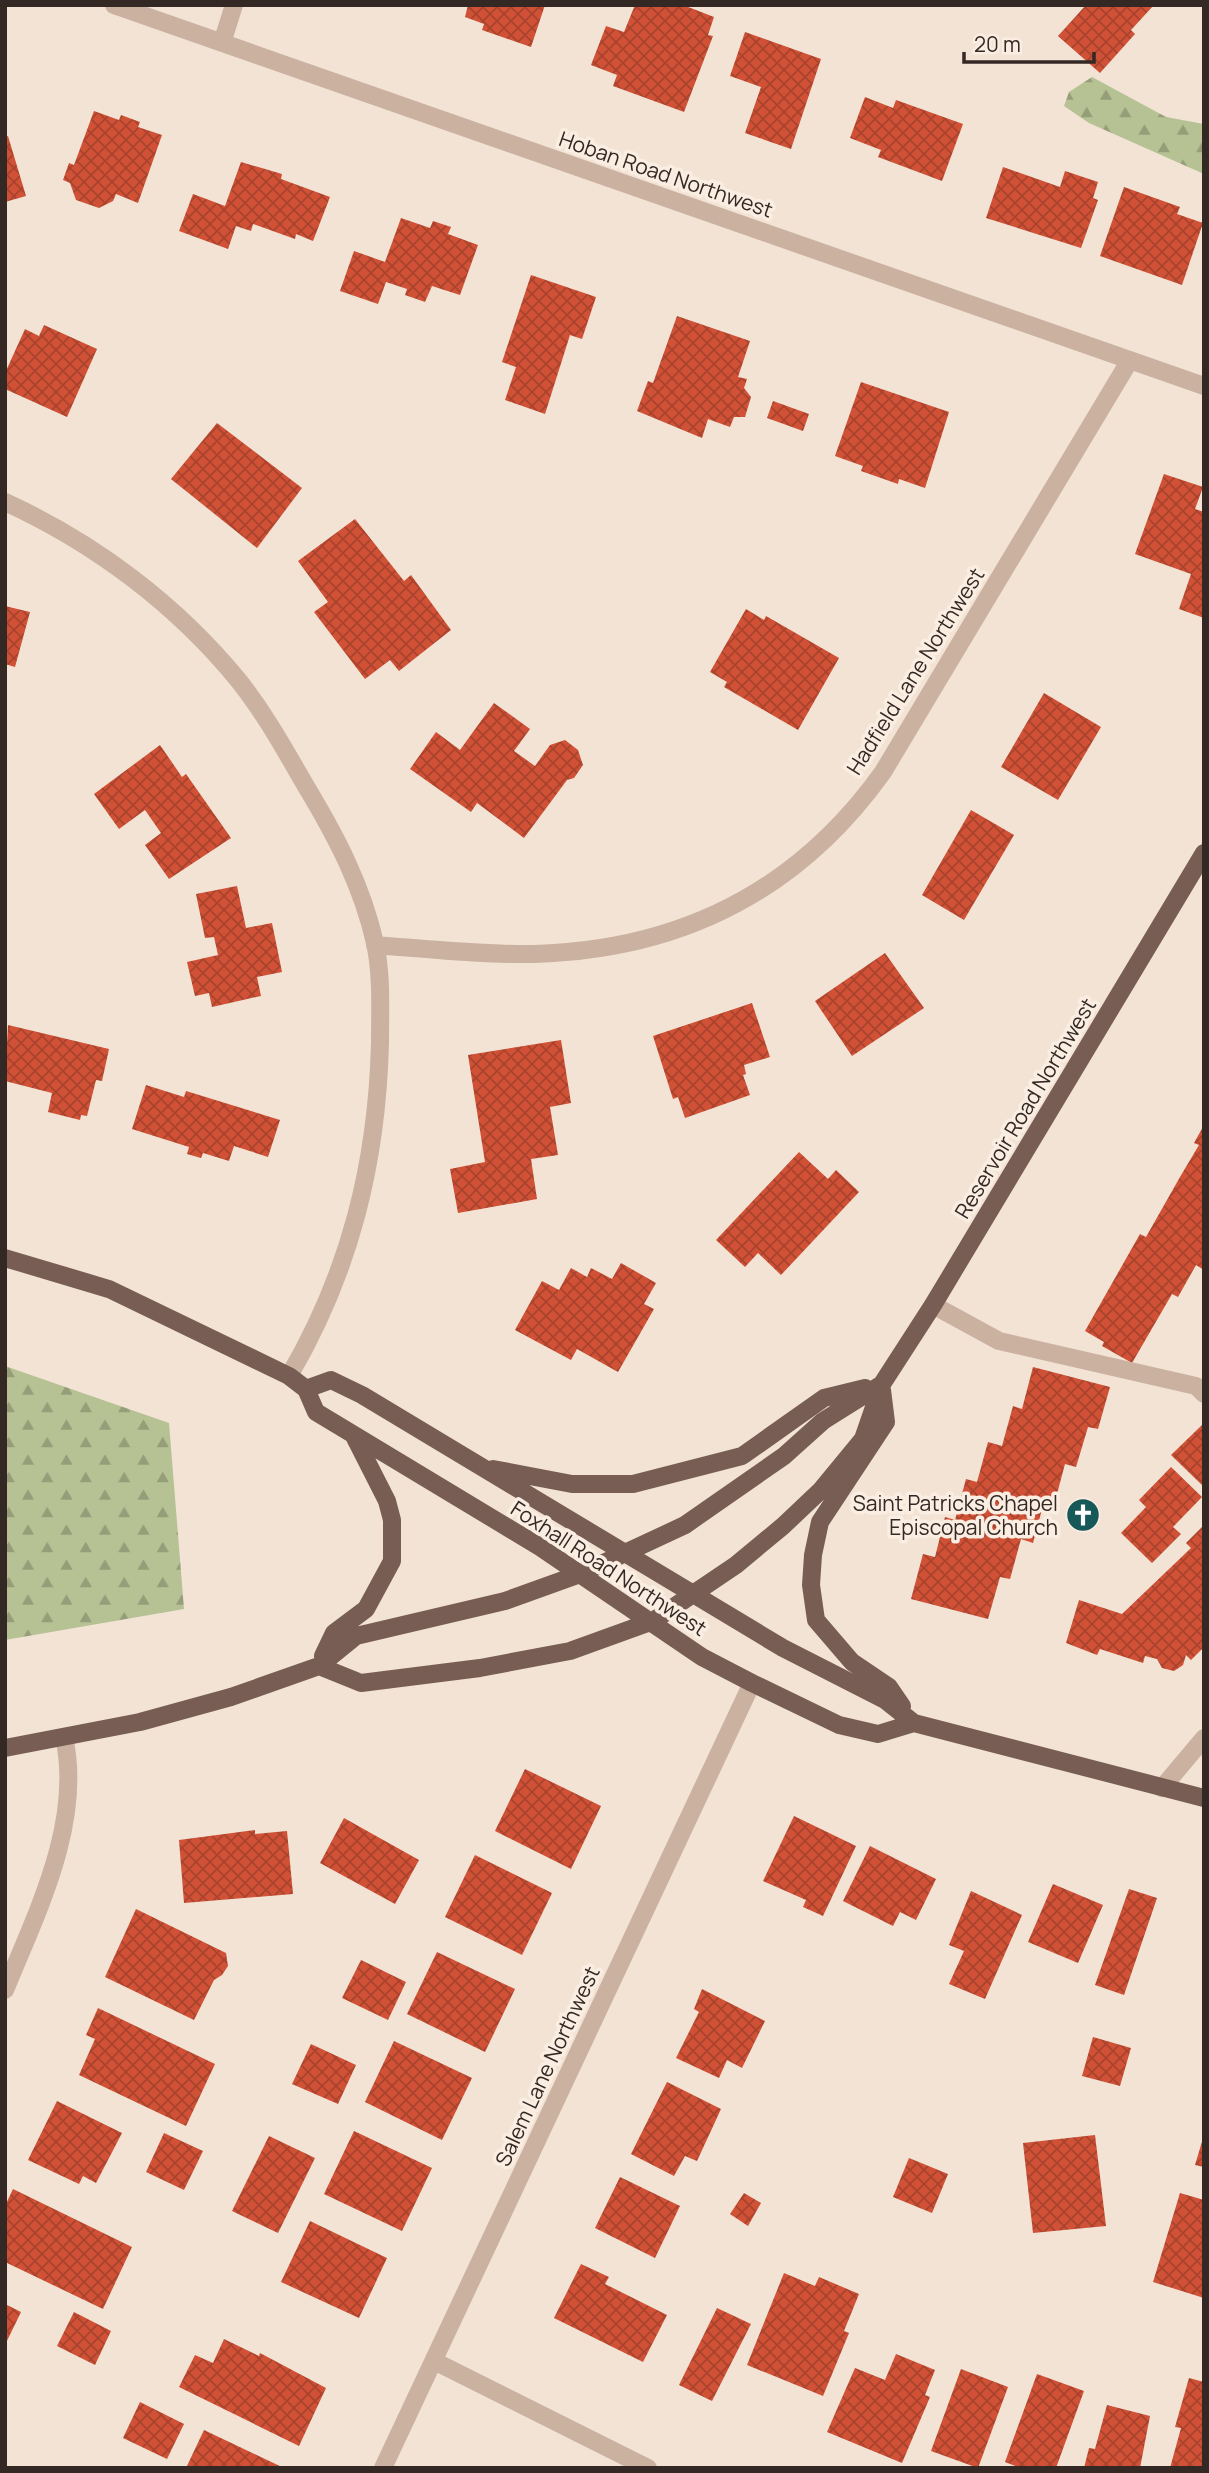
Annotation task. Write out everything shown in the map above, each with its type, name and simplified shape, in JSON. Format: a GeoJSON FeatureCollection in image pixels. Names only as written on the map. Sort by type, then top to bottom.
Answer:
{"type":"FeatureCollection","features":[{"type":"Feature","properties":{"kind":"main road","name":"Reservoir Road Northwest"},"geometry":{"type":"LineString","coordinates":[[319,1666],[361,1683],[480,1668],[570,1651],[653,1621],[740,1562],[821,1490],[863,1439],[881,1384],[933,1305],[1204,853]]}},
{"type":"Feature","properties":{"kind":"main road","name":"Foxhall Road Northwest"},"geometry":{"type":"LineString","coordinates":[[5,1258],[110,1289],[241,1350],[289,1376],[306,1389],[316,1412],[580,1574],[653,1621],[702,1657],[752,1683],[852,1728],[877,1734],[914,1723]]}},
{"type":"Feature","properties":{"kind":"main road","name":"Foxhall Road Northwest"},"geometry":{"type":"LineString","coordinates":[[306,1389],[331,1380],[482,1467],[783,1648],[885,1700],[914,1723],[1203,1797]]}},
{"type":"Feature","properties":{"kind":"main road","name":"Reservoir Road Northwest"},"geometry":{"type":"LineString","coordinates":[[5,1748],[140,1723],[231,1697],[319,1666],[356,1636],[505,1601],[580,1574],[685,1525],[784,1456],[823,1421],[881,1384]]}},
{"type":"Feature","properties":{"kind":"main road"},"geometry":{"type":"LineString","coordinates":[[482,1467],[572,1484],[633,1484],[742,1456],[824,1398],[881,1384],[887,1422],[820,1522],[813,1555],[811,1585],[816,1620],[852,1662],[889,1688],[914,1723]]}},
{"type":"Feature","properties":{"kind":"main road"},"geometry":{"type":"LineString","coordinates":[[319,1666],[334,1633],[366,1609],[392,1561],[393,1530],[387,1501],[354,1435]]}},
{"type":"Feature","properties":{"kind":"street","name":"Hoban Road Northwest"},"geometry":{"type":"LineString","coordinates":[[114,5],[1204,386]]}},
{"type":"Feature","properties":{"kind":"street"},"geometry":{"type":"LineString","coordinates":[[222,43],[234,5]]}},
{"type":"Feature","properties":{"kind":"street","name":"Hadfield Lane Northwest"},"geometry":{"type":"LineString","coordinates":[[375,945],[531,954],[618,946],[661,936],[723,912],[800,862],[841,824],[883,772],[1130,360]]}},
{"type":"Feature","properties":{"kind":"street"},"geometry":{"type":"LineString","coordinates":[[5,502],[57,529],[143,587],[183,620],[239,682],[276,733],[331,827],[359,889],[375,945],[381,1006],[379,1097],[367,1180],[335,1285],[312,1336],[289,1376]]}},
{"type":"Feature","properties":{"kind":"street"},"geometry":{"type":"LineString","coordinates":[[933,1305],[999,1341],[1201,1385]]}},
{"type":"Feature","properties":{"kind":"street","name":"Salem Lane Northwest"},"geometry":{"type":"LineString","coordinates":[[383,2468],[752,1683]]}},
{"type":"Feature","properties":{"kind":"street"},"geometry":{"type":"LineString","coordinates":[[5,1990],[37,1909],[67,1809],[70,1773],[64,1737]]}},
{"type":"Feature","properties":{"kind":"street"},"geometry":{"type":"LineString","coordinates":[[1162,1787],[1204,1738]]}},
{"type":"Feature","properties":{"kind":"street"},"geometry":{"type":"LineString","coordinates":[[435,2361],[648,2468]]}},
{"type":"Feature","properties":{"kind":"green space"},"geometry":{"type":"Polygon","coordinates":[[[1092,77],[1166,117],[1204,124],[1204,174],[1089,123],[1064,106],[1069,92],[1092,77]]]}},
{"type":"Feature","properties":{"kind":"green space"},"geometry":{"type":"Polygon","coordinates":[[[5,1366],[169,1423],[184,1609],[5,1640],[5,1366]]]}},
{"type":"Feature","properties":{"kind":"building"},"geometry":{"type":"Polygon","coordinates":[[[468,5],[545,5],[531,47],[482,30],[484,24],[465,17],[468,5]]]}},
{"type":"Feature","properties":{"kind":"building"},"geometry":{"type":"Polygon","coordinates":[[[635,5],[683,5],[714,17],[708,35],[713,36],[684,112],[613,86],[617,75],[591,65],[606,26],[624,32],[635,5]]]}},
{"type":"Feature","properties":{"kind":"building"},"geometry":{"type":"Polygon","coordinates":[[[1086,5],[1154,5],[1131,30],[1135,34],[1100,73],[1058,36],[1086,5]]]}},
{"type":"Feature","properties":{"kind":"building"},"geometry":{"type":"Polygon","coordinates":[[[745,32],[821,59],[791,149],[745,133],[761,87],[730,76],[745,32]]]}},
{"type":"Feature","properties":{"kind":"building"},"geometry":{"type":"Polygon","coordinates":[[[865,97],[893,108],[896,100],[963,124],[942,181],[878,157],[881,150],[850,138],[865,97]]]}},
{"type":"Feature","properties":{"kind":"building"},"geometry":{"type":"Polygon","coordinates":[[[94,111],[119,120],[121,115],[140,122],[138,127],[162,135],[138,203],[116,194],[113,201],[99,208],[76,200],[70,183],[63,180],[69,163],[74,165],[94,111]]]}},
{"type":"Feature","properties":{"kind":"building"},"geometry":{"type":"Polygon","coordinates":[[[8,136],[26,196],[5,202],[5,137],[8,136]]]}},
{"type":"Feature","properties":{"kind":"building"},"geometry":{"type":"Polygon","coordinates":[[[241,162],[282,174],[281,179],[330,197],[313,241],[296,234],[295,239],[253,224],[251,231],[236,226],[228,249],[179,231],[193,194],[225,206],[241,162]]]}},
{"type":"Feature","properties":{"kind":"building"},"geometry":{"type":"Polygon","coordinates":[[[1003,167],[1060,187],[1065,171],[1098,182],[1093,198],[1098,200],[1081,248],[986,218],[1003,167]]]}},
{"type":"Feature","properties":{"kind":"building"},"geometry":{"type":"Polygon","coordinates":[[[1124,187],[1180,207],[1177,214],[1203,223],[1182,285],[1100,256],[1124,187]]]}},
{"type":"Feature","properties":{"kind":"building"},"geometry":{"type":"Polygon","coordinates":[[[401,218],[430,228],[433,221],[451,227],[448,234],[478,245],[460,295],[432,286],[425,302],[405,295],[407,289],[386,282],[378,304],[340,291],[354,251],[385,262],[401,218]]]}},
{"type":"Feature","properties":{"kind":"building"},"geometry":{"type":"Polygon","coordinates":[[[531,275],[596,297],[582,339],[570,335],[545,414],[505,400],[516,367],[502,362],[531,275]]]}},
{"type":"Feature","properties":{"kind":"building"},"geometry":{"type":"Polygon","coordinates":[[[677,316],[750,341],[738,377],[747,379],[744,388],[751,397],[745,417],[734,417],[730,427],[708,419],[702,438],[637,411],[648,381],[653,383],[677,316]]]}},
{"type":"Feature","properties":{"kind":"building"},"geometry":{"type":"Polygon","coordinates":[[[44,325],[97,349],[67,417],[5,389],[5,373],[25,329],[39,336],[44,325]]]}},
{"type":"Feature","properties":{"kind":"building"},"geometry":{"type":"Polygon","coordinates":[[[861,382],[949,412],[925,488],[899,479],[898,484],[861,471],[863,466],[835,456],[861,382]]]}},
{"type":"Feature","properties":{"kind":"building"},"geometry":{"type":"Polygon","coordinates":[[[773,401],[809,414],[803,431],[767,418],[773,401]]]}},
{"type":"Feature","properties":{"kind":"building"},"geometry":{"type":"Polygon","coordinates":[[[217,423],[302,488],[257,548],[171,479],[217,423]]]}},
{"type":"Feature","properties":{"kind":"building"},"geometry":{"type":"Polygon","coordinates":[[[1164,474],[1203,487],[1195,509],[1204,512],[1204,618],[1179,609],[1191,574],[1135,554],[1164,474]]]}},
{"type":"Feature","properties":{"kind":"building"},"geometry":{"type":"Polygon","coordinates":[[[355,519],[404,581],[411,575],[451,630],[399,671],[390,660],[365,679],[314,612],[328,602],[298,561],[355,519]]]}},
{"type":"Feature","properties":{"kind":"building"},"geometry":{"type":"Polygon","coordinates":[[[5,606],[30,612],[15,667],[5,664],[5,606]]]}},
{"type":"Feature","properties":{"kind":"building"},"geometry":{"type":"Polygon","coordinates":[[[746,609],[764,620],[766,616],[839,658],[798,730],[724,687],[727,682],[710,672],[746,609]]]}},
{"type":"Feature","properties":{"kind":"building"},"geometry":{"type":"Polygon","coordinates":[[[1044,693],[1101,727],[1058,800],[1001,767],[1044,693]]]}},
{"type":"Feature","properties":{"kind":"building"},"geometry":{"type":"Polygon","coordinates":[[[494,703],[530,729],[514,751],[535,766],[550,745],[565,740],[578,750],[583,765],[574,778],[567,780],[524,838],[477,803],[471,812],[410,769],[436,732],[460,750],[494,703]]]}},
{"type":"Feature","properties":{"kind":"building"},"geometry":{"type":"Polygon","coordinates":[[[160,745],[182,777],[186,774],[231,838],[169,879],[145,845],[161,833],[145,810],[119,829],[94,794],[160,745]]]}},
{"type":"Feature","properties":{"kind":"building"},"geometry":{"type":"Polygon","coordinates":[[[971,810],[1014,835],[964,920],[922,895],[971,810]]]}},
{"type":"Feature","properties":{"kind":"building"},"geometry":{"type":"Polygon","coordinates":[[[237,886],[246,928],[272,923],[282,972],[257,977],[261,996],[212,1007],[209,993],[195,996],[187,962],[218,955],[214,937],[205,938],[196,894],[237,886]]]}},
{"type":"Feature","properties":{"kind":"building"},"geometry":{"type":"Polygon","coordinates":[[[885,953],[924,1008],[852,1056],[815,1001],[885,953]]]}},
{"type":"Feature","properties":{"kind":"building"},"geometry":{"type":"Polygon","coordinates":[[[752,1003],[770,1057],[744,1065],[746,1074],[743,1075],[750,1095],[685,1118],[678,1097],[673,1099],[653,1036],[752,1003]]]}},
{"type":"Feature","properties":{"kind":"building"},"geometry":{"type":"Polygon","coordinates":[[[8,1025],[109,1049],[102,1081],[96,1080],[87,1116],[81,1115],[80,1120],[48,1112],[52,1093],[5,1081],[8,1025]]]}},
{"type":"Feature","properties":{"kind":"building"},"geometry":{"type":"Polygon","coordinates":[[[561,1040],[571,1103],[550,1107],[558,1155],[531,1159],[537,1199],[458,1213],[450,1169],[485,1162],[468,1055],[561,1040]]]}},
{"type":"Feature","properties":{"kind":"building"},"geometry":{"type":"Polygon","coordinates":[[[146,1085],[184,1097],[186,1091],[280,1120],[268,1157],[234,1146],[229,1161],[203,1153],[201,1158],[187,1154],[189,1147],[132,1129],[146,1085]]]}},
{"type":"Feature","properties":{"kind":"building"},"geometry":{"type":"Polygon","coordinates":[[[1204,1125],[1204,1270],[1196,1265],[1178,1297],[1172,1294],[1132,1363],[1102,1346],[1104,1342],[1085,1331],[1140,1234],[1146,1237],[1199,1145],[1194,1143],[1204,1125]]]}},
{"type":"Feature","properties":{"kind":"building"},"geometry":{"type":"Polygon","coordinates":[[[799,1152],[828,1179],[836,1170],[859,1192],[781,1275],[758,1253],[745,1267],[716,1240],[799,1152]]]}},
{"type":"Feature","properties":{"kind":"building"},"geometry":{"type":"Polygon","coordinates":[[[621,1263],[656,1283],[644,1304],[654,1309],[618,1372],[577,1349],[571,1360],[515,1330],[542,1281],[559,1290],[571,1268],[587,1277],[591,1268],[612,1279],[621,1263]]]}},
{"type":"Feature","properties":{"kind":"building"},"geometry":{"type":"Polygon","coordinates":[[[1033,1367],[1110,1387],[1098,1429],[1088,1427],[1076,1467],[1065,1464],[1054,1505],[1044,1502],[1033,1543],[1021,1539],[1010,1579],[1000,1577],[988,1619],[911,1599],[923,1554],[935,1557],[945,1517],[955,1520],[966,1479],[977,1482],[988,1442],[1002,1446],[1013,1406],[1022,1409],[1033,1367]]]}},
{"type":"Feature","properties":{"kind":"building"},"geometry":{"type":"Polygon","coordinates":[[[1202,1425],[1204,1427],[1204,1487],[1171,1455],[1202,1425]]]}},
{"type":"Feature","properties":{"kind":"building"},"geometry":{"type":"Polygon","coordinates":[[[1171,1467],[1202,1497],[1173,1527],[1181,1534],[1152,1563],[1121,1533],[1146,1507],[1139,1500],[1171,1467]]]}},
{"type":"Feature","properties":{"kind":"building"},"geometry":{"type":"Polygon","coordinates":[[[1204,1525],[1204,1647],[1191,1660],[1186,1655],[1183,1665],[1174,1671],[1162,1668],[1157,1659],[1145,1656],[1143,1663],[1100,1649],[1097,1655],[1066,1643],[1079,1600],[1122,1614],[1191,1548],[1186,1543],[1204,1525]]]}},
{"type":"Feature","properties":{"kind":"building"},"geometry":{"type":"Polygon","coordinates":[[[525,1769],[601,1806],[571,1869],[495,1831],[525,1769]]]}},
{"type":"Feature","properties":{"kind":"building"},"geometry":{"type":"Polygon","coordinates":[[[794,1816],[856,1846],[823,1916],[803,1907],[806,1900],[763,1881],[794,1816]]]}},
{"type":"Feature","properties":{"kind":"building"},"geometry":{"type":"Polygon","coordinates":[[[344,1818],[419,1860],[395,1904],[320,1863],[344,1818]]]}},
{"type":"Feature","properties":{"kind":"building"},"geometry":{"type":"Polygon","coordinates":[[[255,1830],[255,1834],[287,1831],[293,1894],[184,1903],[179,1840],[255,1830]]]}},
{"type":"Feature","properties":{"kind":"building"},"geometry":{"type":"Polygon","coordinates":[[[870,1846],[936,1879],[916,1920],[900,1912],[893,1926],[843,1901],[870,1846]]]}},
{"type":"Feature","properties":{"kind":"building"},"geometry":{"type":"Polygon","coordinates":[[[475,1855],[552,1893],[522,1955],[445,1917],[475,1855]]]}},
{"type":"Feature","properties":{"kind":"building"},"geometry":{"type":"Polygon","coordinates":[[[1053,1884],[1103,1905],[1078,1963],[1028,1942],[1053,1884]]]}},
{"type":"Feature","properties":{"kind":"building"},"geometry":{"type":"Polygon","coordinates":[[[1129,1889],[1157,1898],[1124,1995],[1095,1985],[1129,1889]]]}},
{"type":"Feature","properties":{"kind":"building"},"geometry":{"type":"Polygon","coordinates":[[[971,1891],[1022,1915],[985,1999],[949,1984],[964,1951],[949,1945],[971,1891]]]}},
{"type":"Feature","properties":{"kind":"building"},"geometry":{"type":"Polygon","coordinates":[[[136,1909],[226,1953],[228,1966],[222,1975],[214,1980],[194,2020],[105,1977],[136,1909]]]}},
{"type":"Feature","properties":{"kind":"building"},"geometry":{"type":"Polygon","coordinates":[[[437,1952],[515,1989],[485,2052],[407,2014],[437,1952]]]}},
{"type":"Feature","properties":{"kind":"building"},"geometry":{"type":"Polygon","coordinates":[[[361,1960],[406,1982],[388,2020],[342,1998],[361,1960]]]}},
{"type":"Feature","properties":{"kind":"building"},"geometry":{"type":"Polygon","coordinates":[[[702,1989],[765,2021],[742,2068],[727,2060],[719,2078],[676,2058],[699,2012],[694,2009],[702,1989]]]}},
{"type":"Feature","properties":{"kind":"building"},"geometry":{"type":"Polygon","coordinates":[[[98,2008],[215,2064],[186,2126],[79,2075],[95,2039],[86,2035],[98,2008]]]}},
{"type":"Feature","properties":{"kind":"building"},"geometry":{"type":"Polygon","coordinates":[[[1093,2037],[1131,2048],[1120,2086],[1082,2076],[1093,2037]]]}},
{"type":"Feature","properties":{"kind":"building"},"geometry":{"type":"Polygon","coordinates":[[[394,2041],[472,2078],[442,2140],[365,2102],[394,2041]]]}},
{"type":"Feature","properties":{"kind":"building"},"geometry":{"type":"Polygon","coordinates":[[[311,2044],[356,2065],[338,2104],[292,2084],[311,2044]]]}},
{"type":"Feature","properties":{"kind":"building"},"geometry":{"type":"Polygon","coordinates":[[[667,2082],[721,2109],[697,2161],[685,2156],[674,2176],[631,2154],[667,2082]]]}},
{"type":"Feature","properties":{"kind":"building"},"geometry":{"type":"Polygon","coordinates":[[[57,2101],[122,2133],[96,2183],[83,2176],[79,2184],[28,2160],[57,2101]]]}},
{"type":"Feature","properties":{"kind":"building"},"geometry":{"type":"Polygon","coordinates":[[[354,2131],[432,2168],[402,2231],[324,2194],[354,2131]]]}},
{"type":"Feature","properties":{"kind":"building"},"geometry":{"type":"Polygon","coordinates":[[[164,2133],[203,2151],[184,2190],[146,2172],[164,2133]]]}},
{"type":"Feature","properties":{"kind":"building"},"geometry":{"type":"Polygon","coordinates":[[[1095,2135],[1106,2226],[1033,2233],[1023,2143],[1095,2135]]]}},
{"type":"Feature","properties":{"kind":"building"},"geometry":{"type":"Polygon","coordinates":[[[1204,2135],[1204,2167],[1195,2165],[1204,2135]]]}},
{"type":"Feature","properties":{"kind":"building"},"geometry":{"type":"Polygon","coordinates":[[[269,2136],[315,2158],[278,2233],[232,2211],[269,2136]]]}},
{"type":"Feature","properties":{"kind":"building"},"geometry":{"type":"Polygon","coordinates":[[[909,2158],[948,2174],[932,2213],[893,2197],[909,2158]]]}},
{"type":"Feature","properties":{"kind":"building"},"geometry":{"type":"Polygon","coordinates":[[[620,2177],[680,2206],[655,2258],[595,2228],[620,2177]]]}},
{"type":"Feature","properties":{"kind":"building"},"geometry":{"type":"Polygon","coordinates":[[[13,2189],[132,2247],[103,2309],[5,2262],[5,2206],[13,2189]]]}},
{"type":"Feature","properties":{"kind":"building"},"geometry":{"type":"Polygon","coordinates":[[[744,2193],[761,2203],[748,2226],[730,2214],[744,2193]]]}},
{"type":"Feature","properties":{"kind":"building"},"geometry":{"type":"Polygon","coordinates":[[[1180,2193],[1204,2200],[1204,2298],[1153,2282],[1180,2193]]]}},
{"type":"Feature","properties":{"kind":"building"},"geometry":{"type":"Polygon","coordinates":[[[310,2221],[387,2258],[359,2318],[281,2282],[310,2221]]]}},
{"type":"Feature","properties":{"kind":"building"},"geometry":{"type":"Polygon","coordinates":[[[581,2264],[609,2277],[605,2284],[667,2315],[643,2362],[554,2318],[581,2264]]]}},
{"type":"Feature","properties":{"kind":"building"},"geometry":{"type":"Polygon","coordinates":[[[784,2273],[815,2286],[819,2277],[859,2294],[844,2331],[849,2333],[823,2396],[747,2365],[784,2273]]]}},
{"type":"Feature","properties":{"kind":"building"},"geometry":{"type":"Polygon","coordinates":[[[5,2304],[21,2312],[5,2345],[5,2304]]]}},
{"type":"Feature","properties":{"kind":"building"},"geometry":{"type":"Polygon","coordinates":[[[717,2308],[751,2324],[712,2401],[679,2385],[717,2308]]]}},
{"type":"Feature","properties":{"kind":"building"},"geometry":{"type":"Polygon","coordinates":[[[74,2312],[111,2331],[95,2365],[57,2346],[74,2312]]]}},
{"type":"Feature","properties":{"kind":"building"},"geometry":{"type":"Polygon","coordinates":[[[224,2339],[259,2356],[260,2353],[326,2388],[299,2446],[179,2387],[195,2355],[213,2363],[224,2339]]]}},
{"type":"Feature","properties":{"kind":"building"},"geometry":{"type":"Polygon","coordinates":[[[896,2354],[935,2370],[925,2395],[930,2397],[902,2463],[827,2432],[855,2368],[885,2380],[896,2354]]]}},
{"type":"Feature","properties":{"kind":"building"},"geometry":{"type":"Polygon","coordinates":[[[961,2369],[1008,2387],[978,2468],[931,2451],[961,2369]]]}},
{"type":"Feature","properties":{"kind":"building"},"geometry":{"type":"Polygon","coordinates":[[[1037,2374],[1084,2391],[1056,2468],[1021,2468],[1005,2462],[1037,2374]]]}},
{"type":"Feature","properties":{"kind":"building"},"geometry":{"type":"Polygon","coordinates":[[[1189,2378],[1204,2382],[1204,2468],[1170,2468],[1181,2428],[1175,2427],[1189,2378]]]}},
{"type":"Feature","properties":{"kind":"building"},"geometry":{"type":"Polygon","coordinates":[[[140,2402],[184,2424],[167,2459],[123,2438],[140,2402]]]}},
{"type":"Feature","properties":{"kind":"building"},"geometry":{"type":"Polygon","coordinates":[[[1107,2405],[1150,2416],[1140,2468],[1084,2468],[1089,2448],[1095,2449],[1107,2405]]]}},
{"type":"Feature","properties":{"kind":"building"},"geometry":{"type":"Polygon","coordinates":[[[204,2430],[284,2468],[186,2468],[204,2430]]]}},
{"type":"Feature","properties":{"kind":"place","name":"Saint Patricks Chapel Episcopal Church"},"geometry":{"type":"Point","coordinates":[1083,1515]}}]}
